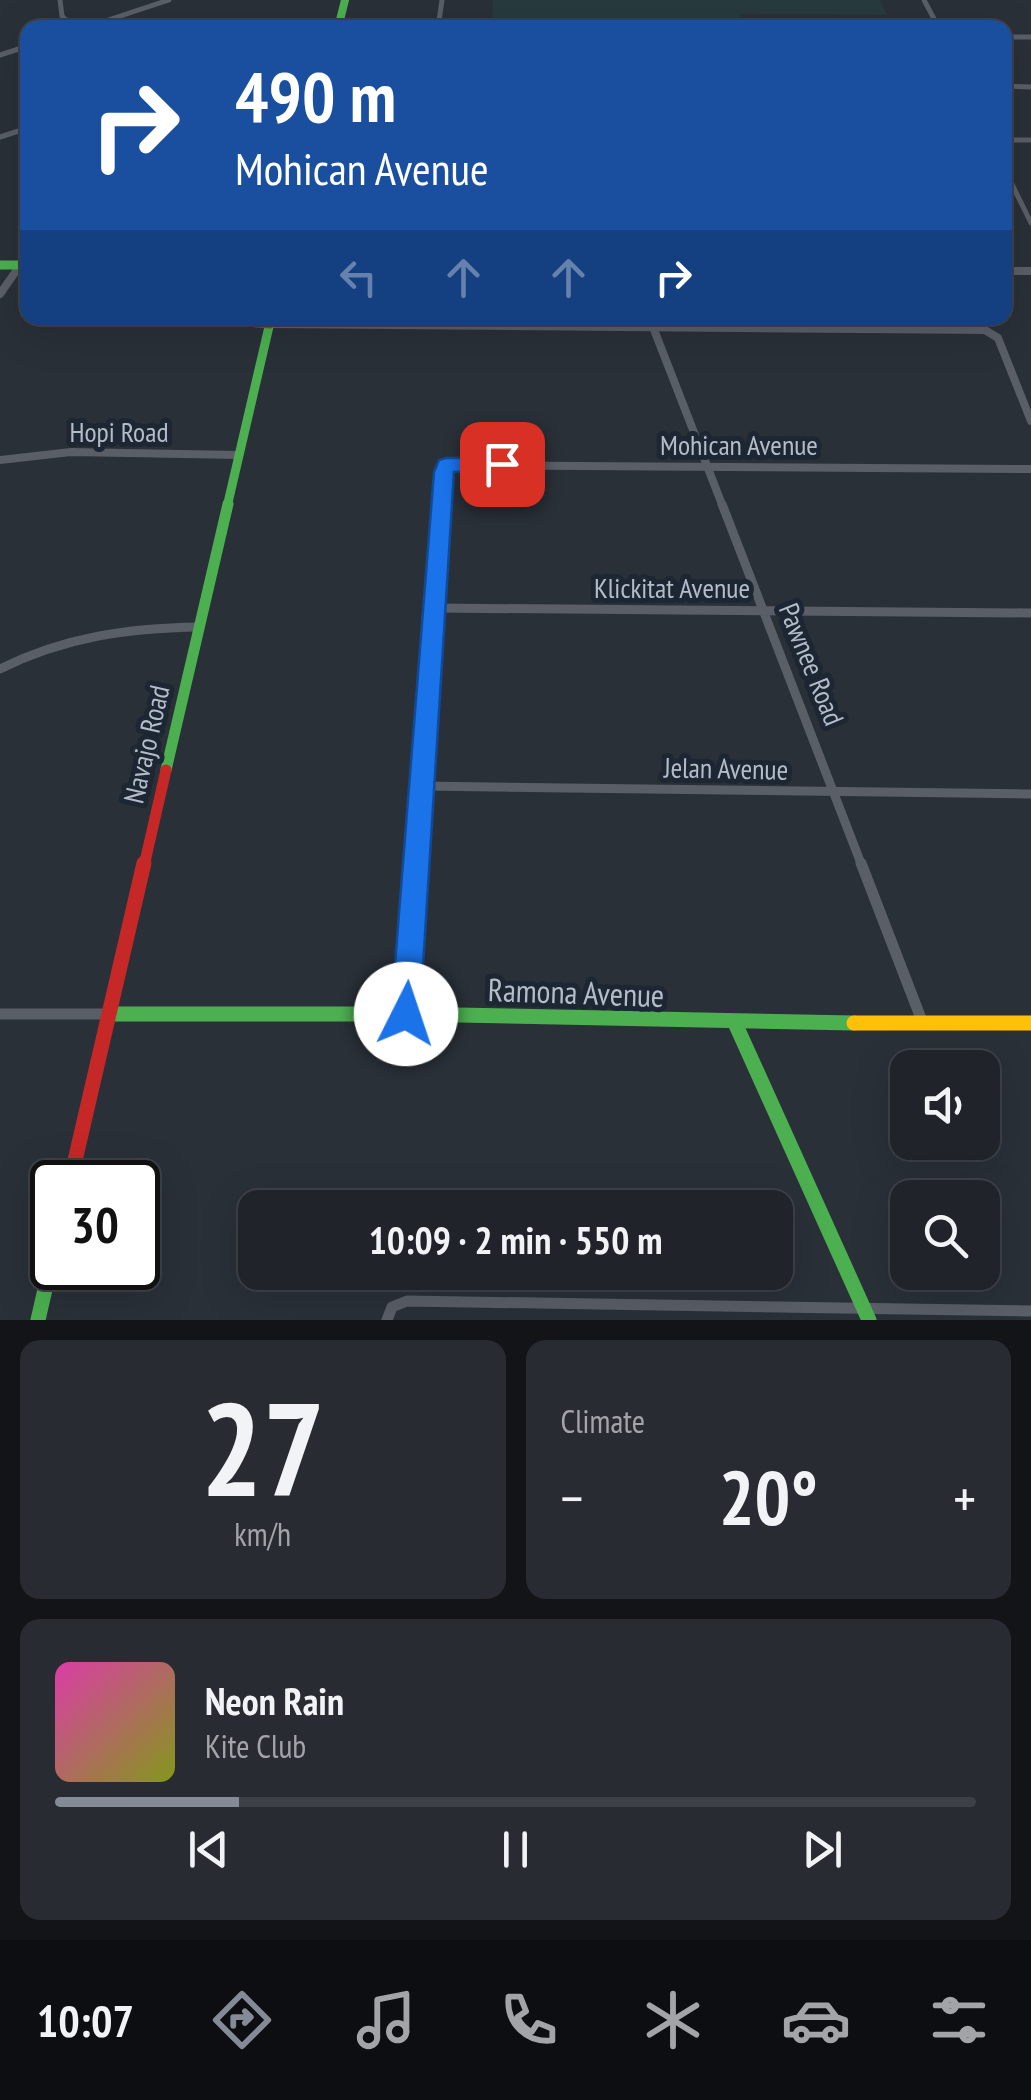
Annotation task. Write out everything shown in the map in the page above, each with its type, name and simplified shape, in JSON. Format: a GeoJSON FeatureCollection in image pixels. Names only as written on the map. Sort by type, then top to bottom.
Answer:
{"type":"FeatureCollection","features":[{"type":"Feature","properties":{"kind":"main road","name":"Navajo Road"},"geometry":{"type":"LineString","coordinates":[[75,1160],[269,325]]}},
{"type":"Feature","properties":{"kind":"main road","name":"Ramona Avenue"},"geometry":{"type":"LineString","coordinates":[[109,1014],[1031,1023]]}},
{"type":"Feature","properties":{"kind":"main road"},"geometry":{"type":"LineString","coordinates":[[735,1023],[866,1314]]}},
{"type":"Feature","properties":{"kind":"main road"},"geometry":{"type":"LineString","coordinates":[[38,1320],[45,1290]]}},
{"type":"Feature","properties":{"kind":"street"},"geometry":{"type":"LineString","coordinates":[[108,20],[168,0]]}},
{"type":"Feature","properties":{"kind":"street"},"geometry":{"type":"LineString","coordinates":[[1012,185],[1031,223]]}},
{"type":"Feature","properties":{"kind":"street"},"geometry":{"type":"LineString","coordinates":[[1020,202],[1031,202]]}},
{"type":"Feature","properties":{"kind":"street"},"geometry":{"type":"LineString","coordinates":[[0,294],[20,268]]}},
{"type":"Feature","properties":{"kind":"street"},"geometry":{"type":"LineString","coordinates":[[525,325],[990,332],[998,338],[1031,422]]}},
{"type":"Feature","properties":{"kind":"street","name":"Pawnee Road"},"geometry":{"type":"LineString","coordinates":[[653,327],[922,1021]]}},
{"type":"Feature","properties":{"kind":"street","name":"Hopi Road"},"geometry":{"type":"LineString","coordinates":[[0,460],[71,452],[239,454]]}},
{"type":"Feature","properties":{"kind":"street","name":"Mohican Avenue"},"geometry":{"type":"LineString","coordinates":[[434,608],[446,465],[1031,469]]}},
{"type":"Feature","properties":{"kind":"street"},"geometry":{"type":"LineString","coordinates":[[406,1014],[434,608]]}},
{"type":"Feature","properties":{"kind":"street","name":"Klickitat Avenue"},"geometry":{"type":"LineString","coordinates":[[434,608],[1031,612]]}},
{"type":"Feature","properties":{"kind":"street"},"geometry":{"type":"LineString","coordinates":[[0,669],[71,637],[141,628],[199,627]]}},
{"type":"Feature","properties":{"kind":"street","name":"Jelan Avenue"},"geometry":{"type":"LineString","coordinates":[[421,786],[1031,794]]}},
{"type":"Feature","properties":{"kind":"street","name":"Ramona Avenue"},"geometry":{"type":"LineString","coordinates":[[0,1014],[109,1014]]}},
{"type":"Feature","properties":{"kind":"street"},"geometry":{"type":"LineString","coordinates":[[390,1314],[407,1302],[866,1314],[1031,1312]]}},
{"type":"Feature","properties":{"kind":"green space"},"geometry":{"type":"Polygon","coordinates":[[[493,0],[880,0],[887,15],[740,14],[741,20],[492,20],[493,0]]]}},
{"type":"Feature","properties":{"kind":"traffic: fast"},"geometry":{"type":"LineString","coordinates":[[340,20],[345,0]]}},
{"type":"Feature","properties":{"kind":"traffic: fast"},"geometry":{"type":"LineString","coordinates":[[0,265],[20,265]]}},
{"type":"Feature","properties":{"kind":"traffic: fast"},"geometry":{"type":"LineString","coordinates":[[166,770],[269,325]]}},
{"type":"Feature","properties":{"kind":"traffic: fast"},"geometry":{"type":"LineString","coordinates":[[109,1014],[405,1014],[854,1023]]}},
{"type":"Feature","properties":{"kind":"traffic: fast"},"geometry":{"type":"LineString","coordinates":[[735,1023],[869,1320]]}},
{"type":"Feature","properties":{"kind":"traffic: fast"},"geometry":{"type":"LineString","coordinates":[[38,1320],[45,1290]]}},
{"type":"Feature","properties":{"kind":"traffic: slow"},"geometry":{"type":"LineString","coordinates":[[854,1023],[1031,1023]]}},
{"type":"Feature","properties":{"kind":"traffic: jam"},"geometry":{"type":"LineString","coordinates":[[75,1160],[166,770]]}},
{"type":"Feature","properties":{"kind":"route"},"geometry":{"type":"LineString","coordinates":[[406,1014],[444,472],[446,465],[502,464]]}}]}
